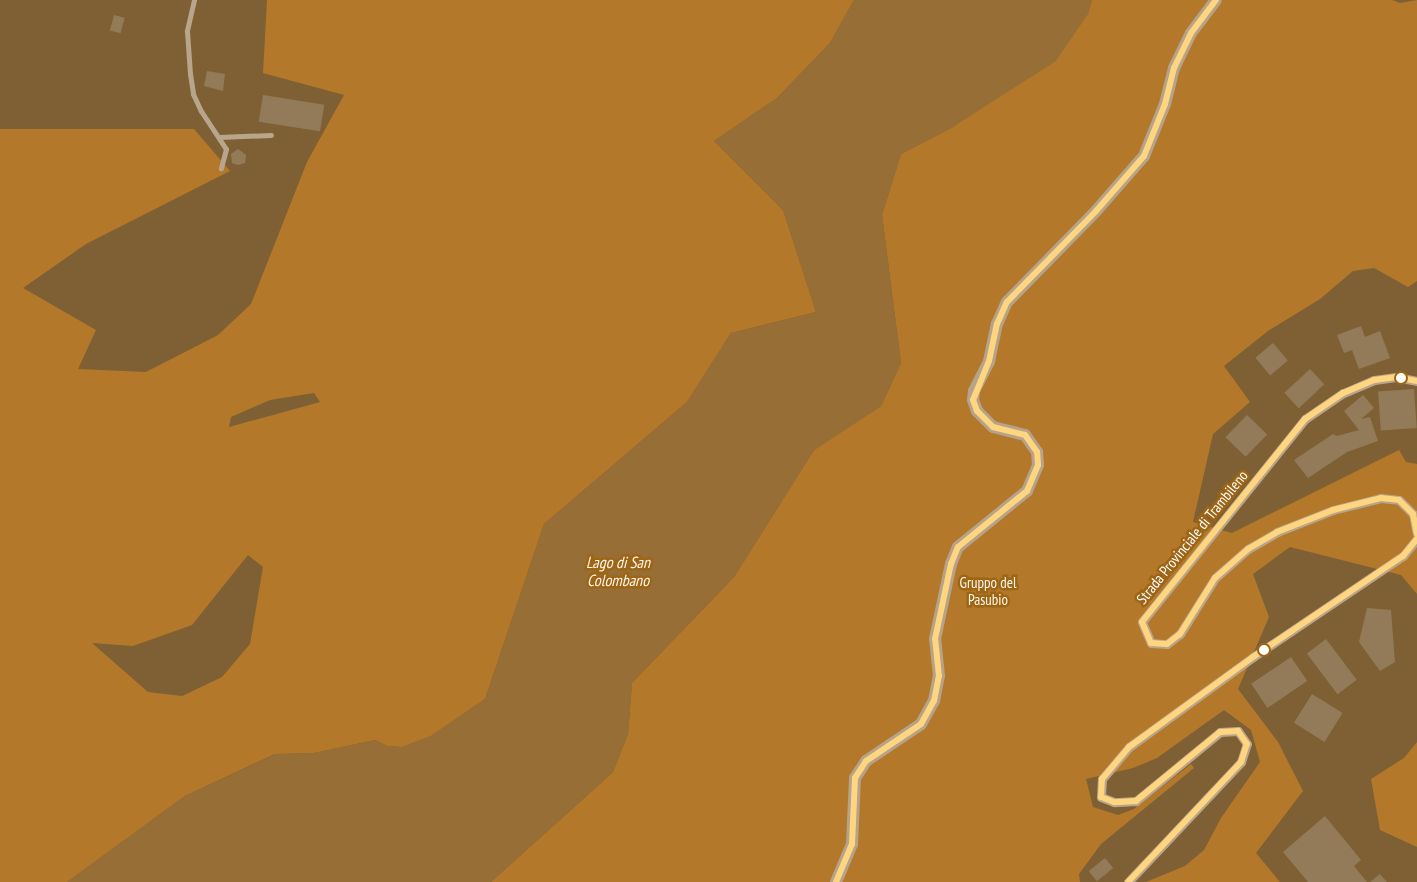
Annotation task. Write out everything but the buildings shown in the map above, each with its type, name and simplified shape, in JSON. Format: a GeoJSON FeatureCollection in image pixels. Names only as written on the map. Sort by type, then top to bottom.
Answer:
{"type":"FeatureCollection","features":[{"type":"Feature","properties":{"kind":"main road"},"geometry":{"type":"LineString","coordinates":[[836,882],[852,844],[855,778],[866,761],[921,724],[934,701],[939,676],[935,639],[951,564],[958,547],[1027,491],[1038,464],[1037,452],[1025,435],[993,427],[977,411],[973,400],[974,391],[989,361],[996,324],[1007,302],[1096,211],[1144,156],[1165,104],[1174,68],[1191,33],[1216,0]]}},
{"type":"Feature","properties":{"kind":"street"},"geometry":{"type":"LineString","coordinates":[[194,0],[187,54],[193,94],[226,149],[220,168]]}},
{"type":"Feature","properties":{"kind":"street"},"geometry":{"type":"LineString","coordinates":[[219,137],[271,135]]}},
{"type":"Feature","properties":{"kind":"street","name":"Strada Provinciale di Trambileno"},"geometry":{"type":"LineString","coordinates":[[1417,381],[1396,377],[1374,380],[1343,393],[1304,419],[1142,622],[1151,643],[1168,644],[1180,634],[1215,578],[1248,548],[1277,532],[1333,510],[1381,498],[1400,500],[1413,514],[1417,534]]}},
{"type":"Feature","properties":{"kind":"street"},"geometry":{"type":"LineString","coordinates":[[1128,882],[1241,762],[1247,744],[1238,731],[1220,732],[1136,801],[1114,802],[1101,797],[1102,779],[1118,760],[1129,747],[1253,657],[1403,556],[1417,539]]}},
{"type":"Feature","properties":{"kind":"green space"},"geometry":{"type":"Polygon","coordinates":[[[267,0],[854,0],[830,43],[777,98],[714,141],[783,210],[816,312],[731,333],[687,402],[544,524],[485,699],[431,736],[402,747],[387,746],[375,740],[314,753],[275,754],[185,796],[67,882],[0,882],[0,129],[194,129],[230,171],[86,244],[23,288],[96,330],[78,369],[146,372],[218,335],[251,304],[307,162],[344,95],[263,73],[267,0]],[[314,393],[270,400],[231,417],[229,427],[320,402],[314,393]],[[248,555],[192,625],[133,646],[92,643],[148,692],[182,696],[222,677],[250,644],[263,567],[248,555]]]}},
{"type":"Feature","properties":{"kind":"green space","name":"Gruppo del Pasubio"},"geometry":{"type":"Polygon","coordinates":[[[1092,0],[1392,0],[1400,3],[1417,0],[1417,281],[1408,287],[1374,268],[1353,271],[1320,299],[1268,331],[1224,366],[1250,402],[1213,434],[1193,522],[1232,533],[1399,450],[1406,462],[1417,464],[1417,594],[1401,575],[1290,547],[1253,574],[1269,617],[1238,689],[1278,742],[1303,791],[1256,853],[1280,882],[1146,882],[1185,866],[1204,850],[1221,818],[1260,762],[1251,730],[1224,710],[1157,758],[1133,768],[1086,779],[1093,807],[1118,815],[1134,809],[1191,764],[1194,768],[1101,844],[1079,874],[1080,882],[491,882],[613,772],[628,734],[632,683],[734,577],[814,450],[881,406],[901,363],[882,215],[901,154],[953,127],[1088,14],[1092,0]]]}},
{"type":"Feature","properties":{"kind":"green space"},"geometry":{"type":"Polygon","coordinates":[[[1417,742],[1417,847],[1380,830],[1371,779],[1404,758],[1417,742]]]}},
{"type":"Feature","properties":{"kind":"water","name":"Lago di San Colombano"},"geometry":{"type":"Polygon","coordinates":[[[854,0],[1092,0],[1088,14],[1056,61],[953,127],[901,154],[882,215],[901,363],[881,406],[814,450],[734,577],[632,683],[628,734],[613,772],[491,882],[67,882],[185,796],[276,754],[314,753],[375,740],[387,746],[402,747],[431,736],[485,699],[544,524],[687,402],[731,333],[816,312],[783,210],[714,141],[777,98],[830,43],[854,0]]]}},
{"type":"Feature","properties":{"kind":"transit line"},"geometry":{"type":"LineString","coordinates":[[836,882],[852,844],[855,778],[866,761],[921,724],[934,701],[939,676],[935,639],[951,564],[958,547],[1027,491],[1038,465],[1037,452],[1025,435],[993,427],[977,411],[973,400],[989,361],[997,324],[1007,302],[1096,211],[1144,156],[1165,104],[1174,68],[1191,33],[1216,0]]}},
{"type":"Feature","properties":{"kind":"transit line"},"geometry":{"type":"LineString","coordinates":[[1417,381],[1396,377],[1374,380],[1343,393],[1305,419],[1142,622],[1151,643],[1167,644],[1180,634],[1215,578],[1248,549],[1277,532],[1333,510],[1381,498],[1399,500],[1413,514],[1417,534]]}},
{"type":"Feature","properties":{"kind":"transit line"},"geometry":{"type":"LineString","coordinates":[[1128,882],[1241,762],[1247,744],[1238,731],[1220,732],[1136,801],[1114,802],[1101,797],[1102,779],[1129,747],[1253,657],[1403,556],[1417,539]]}}]}
